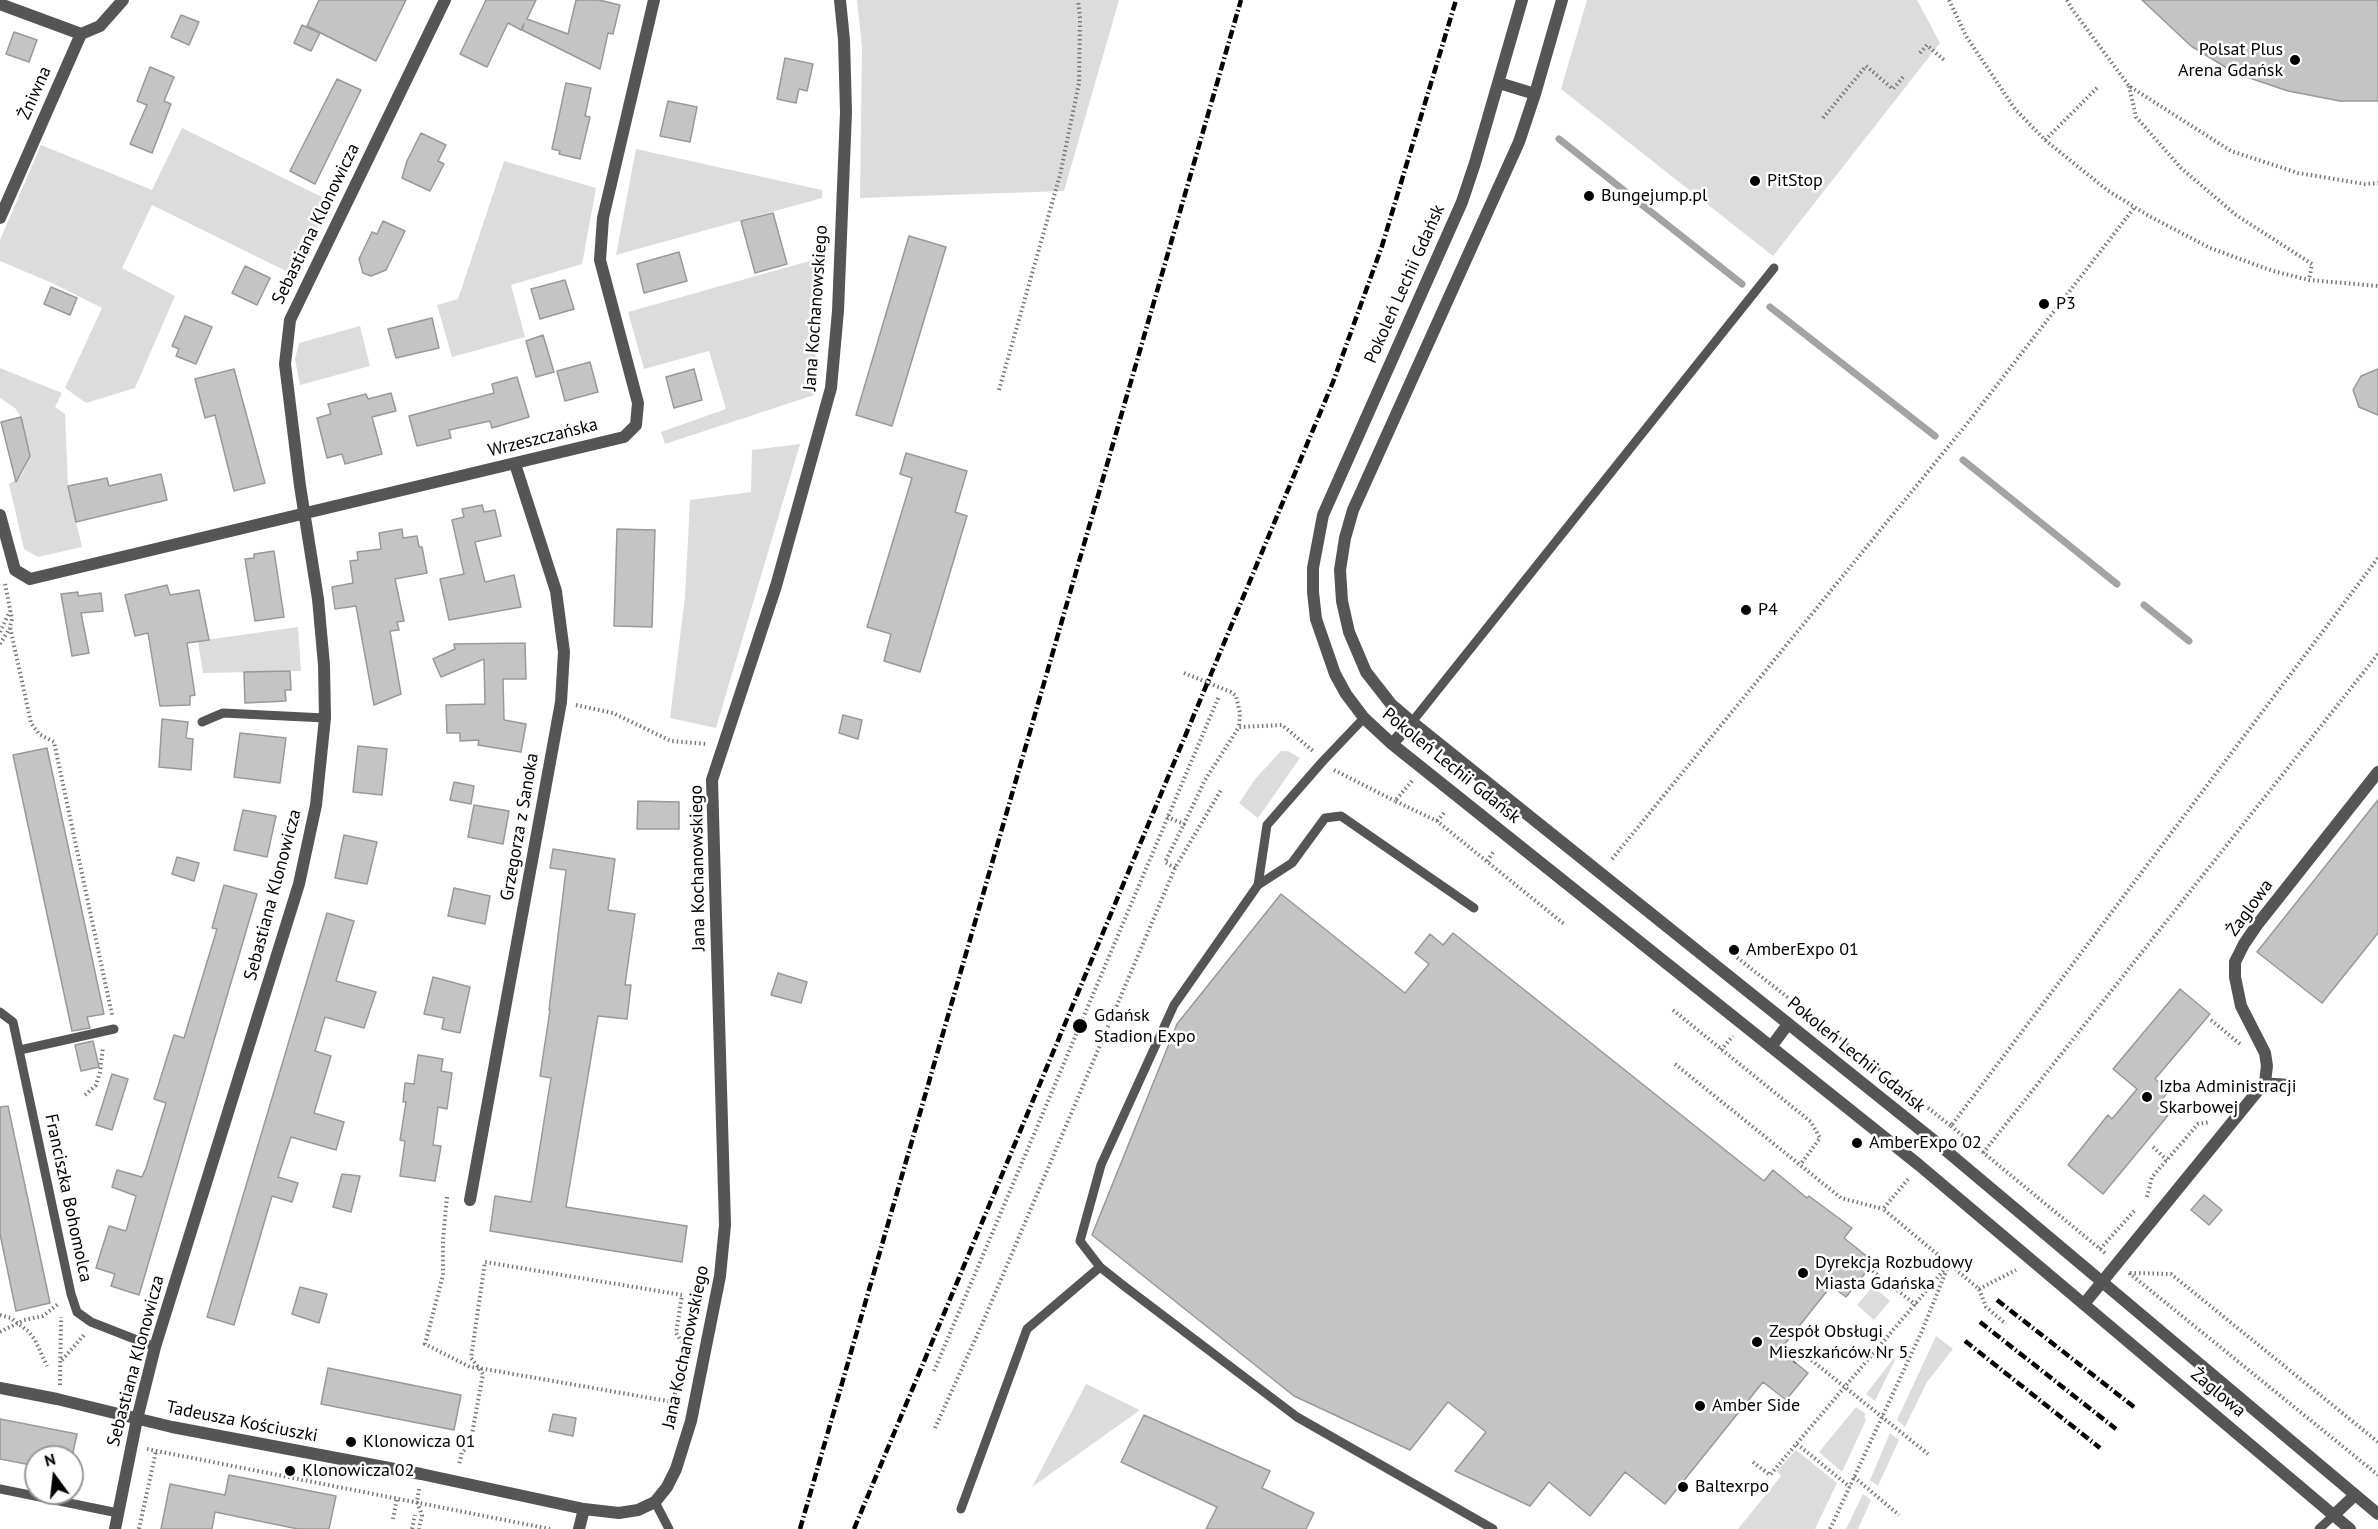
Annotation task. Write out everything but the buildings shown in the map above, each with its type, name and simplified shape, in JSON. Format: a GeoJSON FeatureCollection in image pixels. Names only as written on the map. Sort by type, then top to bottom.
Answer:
{"type":"FeatureCollection","features":[{"type":"Feature","properties":{"kind":"street"},"geometry":{"type":"LineString","coordinates":[[0,4],[81,34],[100,26],[123,0]]}},
{"type":"Feature","properties":{"kind":"street","name":"Sebastiana Klonowicza"},"geometry":{"type":"LineString","coordinates":[[115,1529],[137,1419],[155,1347],[299,884],[316,805],[325,718],[324,666],[319,608],[285,364],[290,320],[445,0]]}},
{"type":"Feature","properties":{"kind":"street","name":"Wrzeszczańska"},"geometry":{"type":"LineString","coordinates":[[0,515],[15,570],[30,579],[624,437],[636,425],[638,403],[600,261],[603,218],[654,0]]}},
{"type":"Feature","properties":{"kind":"street","name":"Jana Kochanowskiego"},"geometry":{"type":"LineString","coordinates":[[655,1502],[667,1487],[676,1469],[691,1421],[712,1324],[724,1235],[712,780],[776,586],[831,388],[838,311],[846,112],[844,40],[840,0]]}},
{"type":"Feature","properties":{"kind":"street","name":"Pokoleń Lechii Gdańsk"},"geometry":{"type":"LineString","coordinates":[[1522,0],[1462,202],[1323,514],[1316,541],[1313,592],[1316,619],[1323,645],[1335,674],[1346,694],[1364,718],[1392,744],[1919,1165],[2084,1304]]}},
{"type":"Feature","properties":{"kind":"street","name":"Pokoleń Lechii Gdańsk"},"geometry":{"type":"LineString","coordinates":[[1562,0],[1519,142],[1353,510],[1345,538],[1340,570],[1342,601],[1348,632],[1366,672],[1377,689],[1412,722],[1937,1143],[2103,1281]]}},
{"type":"Feature","properties":{"kind":"street","name":"Żniwna"},"geometry":{"type":"LineString","coordinates":[[0,218],[81,34]]}},
{"type":"Feature","properties":{"kind":"street"},"geometry":{"type":"LineString","coordinates":[[1498,83],[1535,94]]}},
{"type":"Feature","properties":{"kind":"street","name":"Grzegorza z Sanoka"},"geometry":{"type":"LineString","coordinates":[[470,1200],[561,702],[564,652],[556,591],[515,464]]}},
{"type":"Feature","properties":{"kind":"street"},"geometry":{"type":"LineString","coordinates":[[1392,744],[1412,722]]}},
{"type":"Feature","properties":{"kind":"street","name":"Żaglowa"},"geometry":{"type":"LineString","coordinates":[[2265,1082],[2267,1066],[2265,1053],[2241,1006],[2235,977],[2235,962],[2244,944],[2258,925],[2378,772]]}},
{"type":"Feature","properties":{"kind":"street"},"geometry":{"type":"LineString","coordinates":[[1771,1047],[1788,1024]]}},
{"type":"Feature","properties":{"kind":"street"},"geometry":{"type":"LineString","coordinates":[[2084,1304],[2265,1082]]}},
{"type":"Feature","properties":{"kind":"street","name":"Żaglowa"},"geometry":{"type":"LineString","coordinates":[[2103,1281],[2378,1515]]}},
{"type":"Feature","properties":{"kind":"street","name":"Żaglowa"},"geometry":{"type":"LineString","coordinates":[[2084,1304],[2350,1529]]}},
{"type":"Feature","properties":{"kind":"street","name":"Tadeusza Kościuszki"},"geometry":{"type":"LineString","coordinates":[[0,1388],[57,1399],[172,1428],[421,1474],[584,1509]]}},
{"type":"Feature","properties":{"kind":"street"},"geometry":{"type":"LineString","coordinates":[[2334,1515],[2355,1495]]}},
{"type":"Feature","properties":{"kind":"street"},"geometry":{"type":"LineString","coordinates":[[579,1529],[584,1509],[620,1514],[638,1510],[655,1502]]}},
{"type":"Feature","properties":{"kind":"lane"},"geometry":{"type":"LineString","coordinates":[[1412,722],[1774,268]]}},
{"type":"Feature","properties":{"kind":"lane"},"geometry":{"type":"LineString","coordinates":[[202,722],[223,713],[325,718]]}},
{"type":"Feature","properties":{"kind":"lane"},"geometry":{"type":"LineString","coordinates":[[1258,885],[1267,825],[1364,718]]}},
{"type":"Feature","properties":{"kind":"lane"},"geometry":{"type":"LineString","coordinates":[[1474,908],[1341,816],[1325,818],[1292,863],[1258,885],[1174,1005],[1101,1164],[1080,1241],[1100,1267],[1297,1417],[1493,1529]]}},
{"type":"Feature","properties":{"kind":"lane","name":"Franciszka Bohomolca"},"geometry":{"type":"LineString","coordinates":[[0,1012],[13,1022],[71,1294],[77,1312],[98,1324],[155,1347]]}},
{"type":"Feature","properties":{"kind":"lane"},"geometry":{"type":"LineString","coordinates":[[20,1050],[114,1029]]}},
{"type":"Feature","properties":{"kind":"lane"},"geometry":{"type":"LineString","coordinates":[[2265,1082],[2284,1083]]}},
{"type":"Feature","properties":{"kind":"lane"},"geometry":{"type":"LineString","coordinates":[[961,1509],[1027,1329],[1100,1267]]}},
{"type":"Feature","properties":{"kind":"lane"},"geometry":{"type":"LineString","coordinates":[[0,1489],[118,1513]]}},
{"type":"Feature","properties":{"kind":"lane"},"geometry":{"type":"LineString","coordinates":[[655,1502],[669,1529]]}},
{"type":"Feature","properties":{"kind":"lane"},"geometry":{"type":"LineString","coordinates":[[2319,1529],[2334,1515]]}},
{"type":"Feature","properties":{"kind":"path"},"geometry":{"type":"LineString","coordinates":[[999,390],[1060,175],[1079,83],[1078,0]]}},
{"type":"Feature","properties":{"kind":"path"},"geometry":{"type":"LineString","coordinates":[[1949,0],[1966,36],[2015,109],[2045,140],[2107,190],[2134,208],[2210,248],[2273,271],[2309,280],[2378,286]]}},
{"type":"Feature","properties":{"kind":"path"},"geometry":{"type":"LineString","coordinates":[[2067,0],[2129,86],[2231,151],[2298,173],[2365,184],[2378,183]]}},
{"type":"Feature","properties":{"kind":"path"},"geometry":{"type":"LineString","coordinates":[[1920,53],[1927,45],[1945,61]]}},
{"type":"Feature","properties":{"kind":"path"},"geometry":{"type":"LineString","coordinates":[[1823,118],[1866,66],[1893,89],[1903,77]]}},
{"type":"Feature","properties":{"kind":"path"},"geometry":{"type":"LineString","coordinates":[[2129,86],[2136,117],[2181,168],[2236,215],[2312,264],[2309,280]]}},
{"type":"Feature","properties":{"kind":"path"},"geometry":{"type":"LineString","coordinates":[[2045,140],[2098,87]]}},
{"type":"Feature","properties":{"kind":"path"},"geometry":{"type":"LineString","coordinates":[[1612,859],[1966,425],[2134,208]]}},
{"type":"Feature","properties":{"kind":"path"},"geometry":{"type":"LineString","coordinates":[[1945,1134],[2378,558]]}},
{"type":"Feature","properties":{"kind":"path"},"geometry":{"type":"LineString","coordinates":[[0,644],[12,619],[5,582]]}},
{"type":"Feature","properties":{"kind":"path"},"geometry":{"type":"LineString","coordinates":[[0,632],[10,610]]}},
{"type":"Feature","properties":{"kind":"path"},"geometry":{"type":"LineString","coordinates":[[10,627],[31,723],[39,734],[54,742],[114,1029]]}},
{"type":"Feature","properties":{"kind":"path"},"geometry":{"type":"LineString","coordinates":[[1983,1153],[2378,654]]}},
{"type":"Feature","properties":{"kind":"path"},"geometry":{"type":"LineString","coordinates":[[1175,868],[1165,862],[1205,780],[1239,727],[1240,713],[1236,696],[1232,692],[1184,673]]}},
{"type":"Feature","properties":{"kind":"path"},"geometry":{"type":"LineString","coordinates":[[934,1371],[1219,696]]}},
{"type":"Feature","properties":{"kind":"path"},"geometry":{"type":"LineString","coordinates":[[561,702],[613,713],[671,741],[724,744]]}},
{"type":"Feature","properties":{"kind":"path"},"geometry":{"type":"LineString","coordinates":[[1239,727],[1282,725],[1337,772],[1437,821],[1564,924]]}},
{"type":"Feature","properties":{"kind":"path"},"geometry":{"type":"LineString","coordinates":[[1395,801],[1409,784]]}},
{"type":"Feature","properties":{"kind":"path"},"geometry":{"type":"LineString","coordinates":[[935,1428],[983,1322],[1175,868],[1221,790]]}},
{"type":"Feature","properties":{"kind":"path"},"geometry":{"type":"LineString","coordinates":[[1437,821],[1445,812]]}},
{"type":"Feature","properties":{"kind":"path"},"geometry":{"type":"LineString","coordinates":[[1167,817],[1184,824]]}},
{"type":"Feature","properties":{"kind":"path"},"geometry":{"type":"LineString","coordinates":[[1486,861],[1494,851]]}},
{"type":"Feature","properties":{"kind":"path"},"geometry":{"type":"LineString","coordinates":[[1673,1010],[1811,1122],[1820,1138],[1800,1165]]}},
{"type":"Feature","properties":{"kind":"path"},"geometry":{"type":"LineString","coordinates":[[2211,1020],[2245,1050]]}},
{"type":"Feature","properties":{"kind":"path"},"geometry":{"type":"LineString","coordinates":[[85,1095],[96,1085],[100,1072],[103,1032]]}},
{"type":"Feature","properties":{"kind":"path"},"geometry":{"type":"LineString","coordinates":[[1675,1064],[1840,1198],[1882,1209],[1979,1289],[1986,1307],[2006,1324]]}},
{"type":"Feature","properties":{"kind":"path"},"geometry":{"type":"LineString","coordinates":[[2100,1249],[2149,1196],[2152,1177],[2198,1124],[2216,1122]]}},
{"type":"Feature","properties":{"kind":"path"},"geometry":{"type":"LineString","coordinates":[[1951,1126],[2378,1475]]}},
{"type":"Feature","properties":{"kind":"path"},"geometry":{"type":"LineString","coordinates":[[2153,1147],[2167,1160]]}},
{"type":"Feature","properties":{"kind":"path"},"geometry":{"type":"LineString","coordinates":[[1882,1209],[1912,1174]]}},
{"type":"Feature","properties":{"kind":"path"},"geometry":{"type":"LineString","coordinates":[[447,1197],[443,1239],[443,1275],[425,1344],[470,1367],[479,1368],[673,1402],[686,1347],[676,1333],[682,1295],[485,1262],[476,1345],[471,1358],[479,1368],[483,1374],[470,1445],[462,1452],[459,1466]]}},
{"type":"Feature","properties":{"kind":"path"},"geometry":{"type":"LineString","coordinates":[[1753,1462],[1770,1475],[1949,1264]]}},
{"type":"Feature","properties":{"kind":"path"},"geometry":{"type":"LineString","coordinates":[[1830,1529],[1922,1331],[1949,1264]]}},
{"type":"Feature","properties":{"kind":"path"},"geometry":{"type":"LineString","coordinates":[[1869,1268],[1916,1305]]}},
{"type":"Feature","properties":{"kind":"path"},"geometry":{"type":"LineString","coordinates":[[1979,1289],[2016,1270]]}},
{"type":"Feature","properties":{"kind":"path"},"geometry":{"type":"LineString","coordinates":[[2130,1273],[2171,1274],[2378,1443]]}},
{"type":"Feature","properties":{"kind":"path"},"geometry":{"type":"LineString","coordinates":[[482,1287],[487,1288]]}},
{"type":"Feature","properties":{"kind":"path"},"geometry":{"type":"LineString","coordinates":[[0,1332],[18,1323],[43,1316],[61,1300],[60,1385]]}},
{"type":"Feature","properties":{"kind":"path"},"geometry":{"type":"LineString","coordinates":[[0,1315],[11,1318],[35,1340],[47,1366]]}},
{"type":"Feature","properties":{"kind":"path"},"geometry":{"type":"LineString","coordinates":[[61,1360],[81,1337],[98,1324]]}},
{"type":"Feature","properties":{"kind":"path"},"geometry":{"type":"LineString","coordinates":[[1794,1362],[1805,1354],[1928,1454]]}},
{"type":"Feature","properties":{"kind":"path"},"geometry":{"type":"LineString","coordinates":[[1797,1444],[1850,1487]]}},
{"type":"Feature","properties":{"kind":"path"},"geometry":{"type":"LineString","coordinates":[[132,1446],[550,1529]]}},
{"type":"Feature","properties":{"kind":"path"},"geometry":{"type":"LineString","coordinates":[[139,1529],[156,1451]]}},
{"type":"Feature","properties":{"kind":"path"},"geometry":{"type":"LineString","coordinates":[[1854,1477],[1899,1515]]}},
{"type":"Feature","properties":{"kind":"path"},"geometry":{"type":"LineString","coordinates":[[393,1518],[397,1498]]}},
{"type":"Feature","properties":{"kind":"path"},"geometry":{"type":"LineString","coordinates":[[417,1502],[422,1515],[419,1529]]}},
{"type":"Feature","properties":{"kind":"path"},"geometry":{"type":"LineString","coordinates":[[412,1529],[415,1515]]}},
{"type":"Feature","properties":{"kind":"shaded area"},"geometry":{"type":"Polygon","coordinates":[[[857,0],[1119,0],[1064,191],[860,198],[862,47],[857,0]]]}},
{"type":"Feature","properties":{"kind":"shaded area","name":"PitStop"},"geometry":{"type":"Polygon","coordinates":[[[1587,0],[1917,0],[1940,43],[1773,256],[1561,89],[1587,0]]]}},
{"type":"Feature","properties":{"kind":"shaded area"},"geometry":{"type":"Polygon","coordinates":[[[182,128],[330,201],[294,275],[152,205],[122,268],[175,296],[135,388],[86,403],[65,388],[102,308],[0,261],[0,240],[41,145],[152,190],[182,128]]]}},
{"type":"Feature","properties":{"kind":"shaded area"},"geometry":{"type":"Polygon","coordinates":[[[636,149],[822,190],[822,198],[616,255],[636,149]]]}},
{"type":"Feature","properties":{"kind":"shaded area"},"geometry":{"type":"Polygon","coordinates":[[[504,161],[596,188],[582,264],[511,285],[525,337],[452,357],[437,305],[458,299],[504,161]]]}},
{"type":"Feature","properties":{"kind":"shaded area"},"geometry":{"type":"Polygon","coordinates":[[[820,258],[814,395],[665,444],[661,432],[726,409],[709,351],[644,369],[628,312],[820,258]]]}},
{"type":"Feature","properties":{"kind":"shaded area"},"geometry":{"type":"Polygon","coordinates":[[[360,326],[370,366],[300,385],[295,359],[299,343],[360,326]]]}},
{"type":"Feature","properties":{"kind":"shaded area"},"geometry":{"type":"Polygon","coordinates":[[[0,368],[62,393],[55,407],[65,414],[68,487],[82,547],[38,557],[24,549],[9,484],[21,476],[30,456],[21,417],[15,408],[0,398],[0,368]]]}},
{"type":"Feature","properties":{"kind":"shaded area"},"geometry":{"type":"Polygon","coordinates":[[[800,444],[716,728],[670,718],[685,597],[690,500],[751,492],[752,450],[800,444]]]}},
{"type":"Feature","properties":{"kind":"shaded area"},"geometry":{"type":"Polygon","coordinates":[[[298,627],[301,671],[203,673],[198,641],[298,627]]]}},
{"type":"Feature","properties":{"kind":"shaded area"},"geometry":{"type":"Polygon","coordinates":[[[1281,751],[1288,751],[1300,758],[1258,818],[1239,803],[1256,778],[1281,751]]]}},
{"type":"Feature","properties":{"kind":"shaded area"},"geometry":{"type":"Polygon","coordinates":[[[1873,1286],[1890,1301],[1874,1320],[1857,1305],[1873,1286]]]}},
{"type":"Feature","properties":{"kind":"shaded area"},"geometry":{"type":"Polygon","coordinates":[[[1936,1336],[1953,1349],[1927,1382],[1905,1427],[1897,1420],[1936,1336]]]}},
{"type":"Feature","properties":{"kind":"shaded area"},"geometry":{"type":"Polygon","coordinates":[[[1894,1358],[1895,1360],[1875,1401],[1866,1394],[1894,1358]]]}},
{"type":"Feature","properties":{"kind":"shaded area"},"geometry":{"type":"Polygon","coordinates":[[[1086,1384],[1140,1410],[1032,1487],[1086,1384]]]}},
{"type":"Feature","properties":{"kind":"shaded area"},"geometry":{"type":"Polygon","coordinates":[[[1856,1407],[1866,1414],[1864,1417],[1866,1420],[1842,1472],[1819,1452],[1856,1407]]]}},
{"type":"Feature","properties":{"kind":"shaded area"},"geometry":{"type":"Polygon","coordinates":[[[1890,1433],[1899,1440],[1878,1486],[1870,1480],[1890,1433]]]}},
{"type":"Feature","properties":{"kind":"shaded area"},"geometry":{"type":"Polygon","coordinates":[[[1796,1450],[1837,1483],[1815,1529],[1738,1529],[1781,1476],[1777,1471],[1796,1450]]]}},
{"type":"Feature","properties":{"kind":"shaded area"},"geometry":{"type":"Polygon","coordinates":[[[1863,1494],[1871,1500],[1858,1529],[1846,1529],[1863,1494]]]}},
{"type":"Feature","properties":{"kind":"waterway"},"geometry":{"type":"LineString","coordinates":[[1559,139],[1742,284]]}},
{"type":"Feature","properties":{"kind":"waterway"},"geometry":{"type":"LineString","coordinates":[[1770,307],[1935,436]]}},
{"type":"Feature","properties":{"kind":"waterway"},"geometry":{"type":"LineString","coordinates":[[1963,460],[2117,584]]}},
{"type":"Feature","properties":{"kind":"waterway"},"geometry":{"type":"LineString","coordinates":[[2144,605],[2189,641]]}},
{"type":"Feature","properties":{"kind":"railway"},"geometry":{"type":"LineString","coordinates":[[800,1529],[1241,0]]}},
{"type":"Feature","properties":{"kind":"railway"},"geometry":{"type":"LineString","coordinates":[[854,1529],[1333,382],[1382,246],[1456,0]]}},
{"type":"Feature","properties":{"kind":"railway"},"geometry":{"type":"LineString","coordinates":[[1997,1300],[2134,1407]]}},
{"type":"Feature","properties":{"kind":"railway"},"geometry":{"type":"LineString","coordinates":[[1980,1322],[2116,1429]]}},
{"type":"Feature","properties":{"kind":"railway"},"geometry":{"type":"LineString","coordinates":[[1965,1341],[2100,1448]]}},
{"type":"Feature","properties":{"kind":"place","name":"Polsat Plus Arena Gdańsk"},"geometry":{"type":"Point","coordinates":[2295,60]}},
{"type":"Feature","properties":{"kind":"place","name":"PitStop"},"geometry":{"type":"Point","coordinates":[1755,181]}},
{"type":"Feature","properties":{"kind":"place","name":"Bungejump.pl"},"geometry":{"type":"Point","coordinates":[1589,196]}},
{"type":"Feature","properties":{"kind":"place","name":"P3"},"geometry":{"type":"Point","coordinates":[2044,304]}},
{"type":"Feature","properties":{"kind":"place","name":"P4"},"geometry":{"type":"Point","coordinates":[1746,610]}},
{"type":"Feature","properties":{"kind":"place","name":"AmberExpo 01"},"geometry":{"type":"Point","coordinates":[1734,950]}},
{"type":"Feature","properties":{"kind":"place","name":"Gdańsk Stadion Expo"},"geometry":{"type":"Point","coordinates":[1080,1026]}},
{"type":"Feature","properties":{"kind":"place","name":"Izba Administracji Skarbowej"},"geometry":{"type":"Point","coordinates":[2147,1097]}},
{"type":"Feature","properties":{"kind":"place","name":"AmberExpo 02"},"geometry":{"type":"Point","coordinates":[1857,1143]}},
{"type":"Feature","properties":{"kind":"place","name":"Dyrekcja Rozbudowy Miasta Gdańska"},"geometry":{"type":"Point","coordinates":[1803,1273]}},
{"type":"Feature","properties":{"kind":"place","name":"Zespół Obsługi Mieszkańców Nr 5"},"geometry":{"type":"Point","coordinates":[1757,1342]}},
{"type":"Feature","properties":{"kind":"place","name":"Amber Side"},"geometry":{"type":"Point","coordinates":[1700,1406]}},
{"type":"Feature","properties":{"kind":"place","name":"Klonowicza 01"},"geometry":{"type":"Point","coordinates":[351,1442]}},
{"type":"Feature","properties":{"kind":"place","name":"Klonowicza 02"},"geometry":{"type":"Point","coordinates":[290,1471]}},
{"type":"Feature","properties":{"kind":"place","name":"Baltexrpo"},"geometry":{"type":"Point","coordinates":[1683,1487]}}]}
